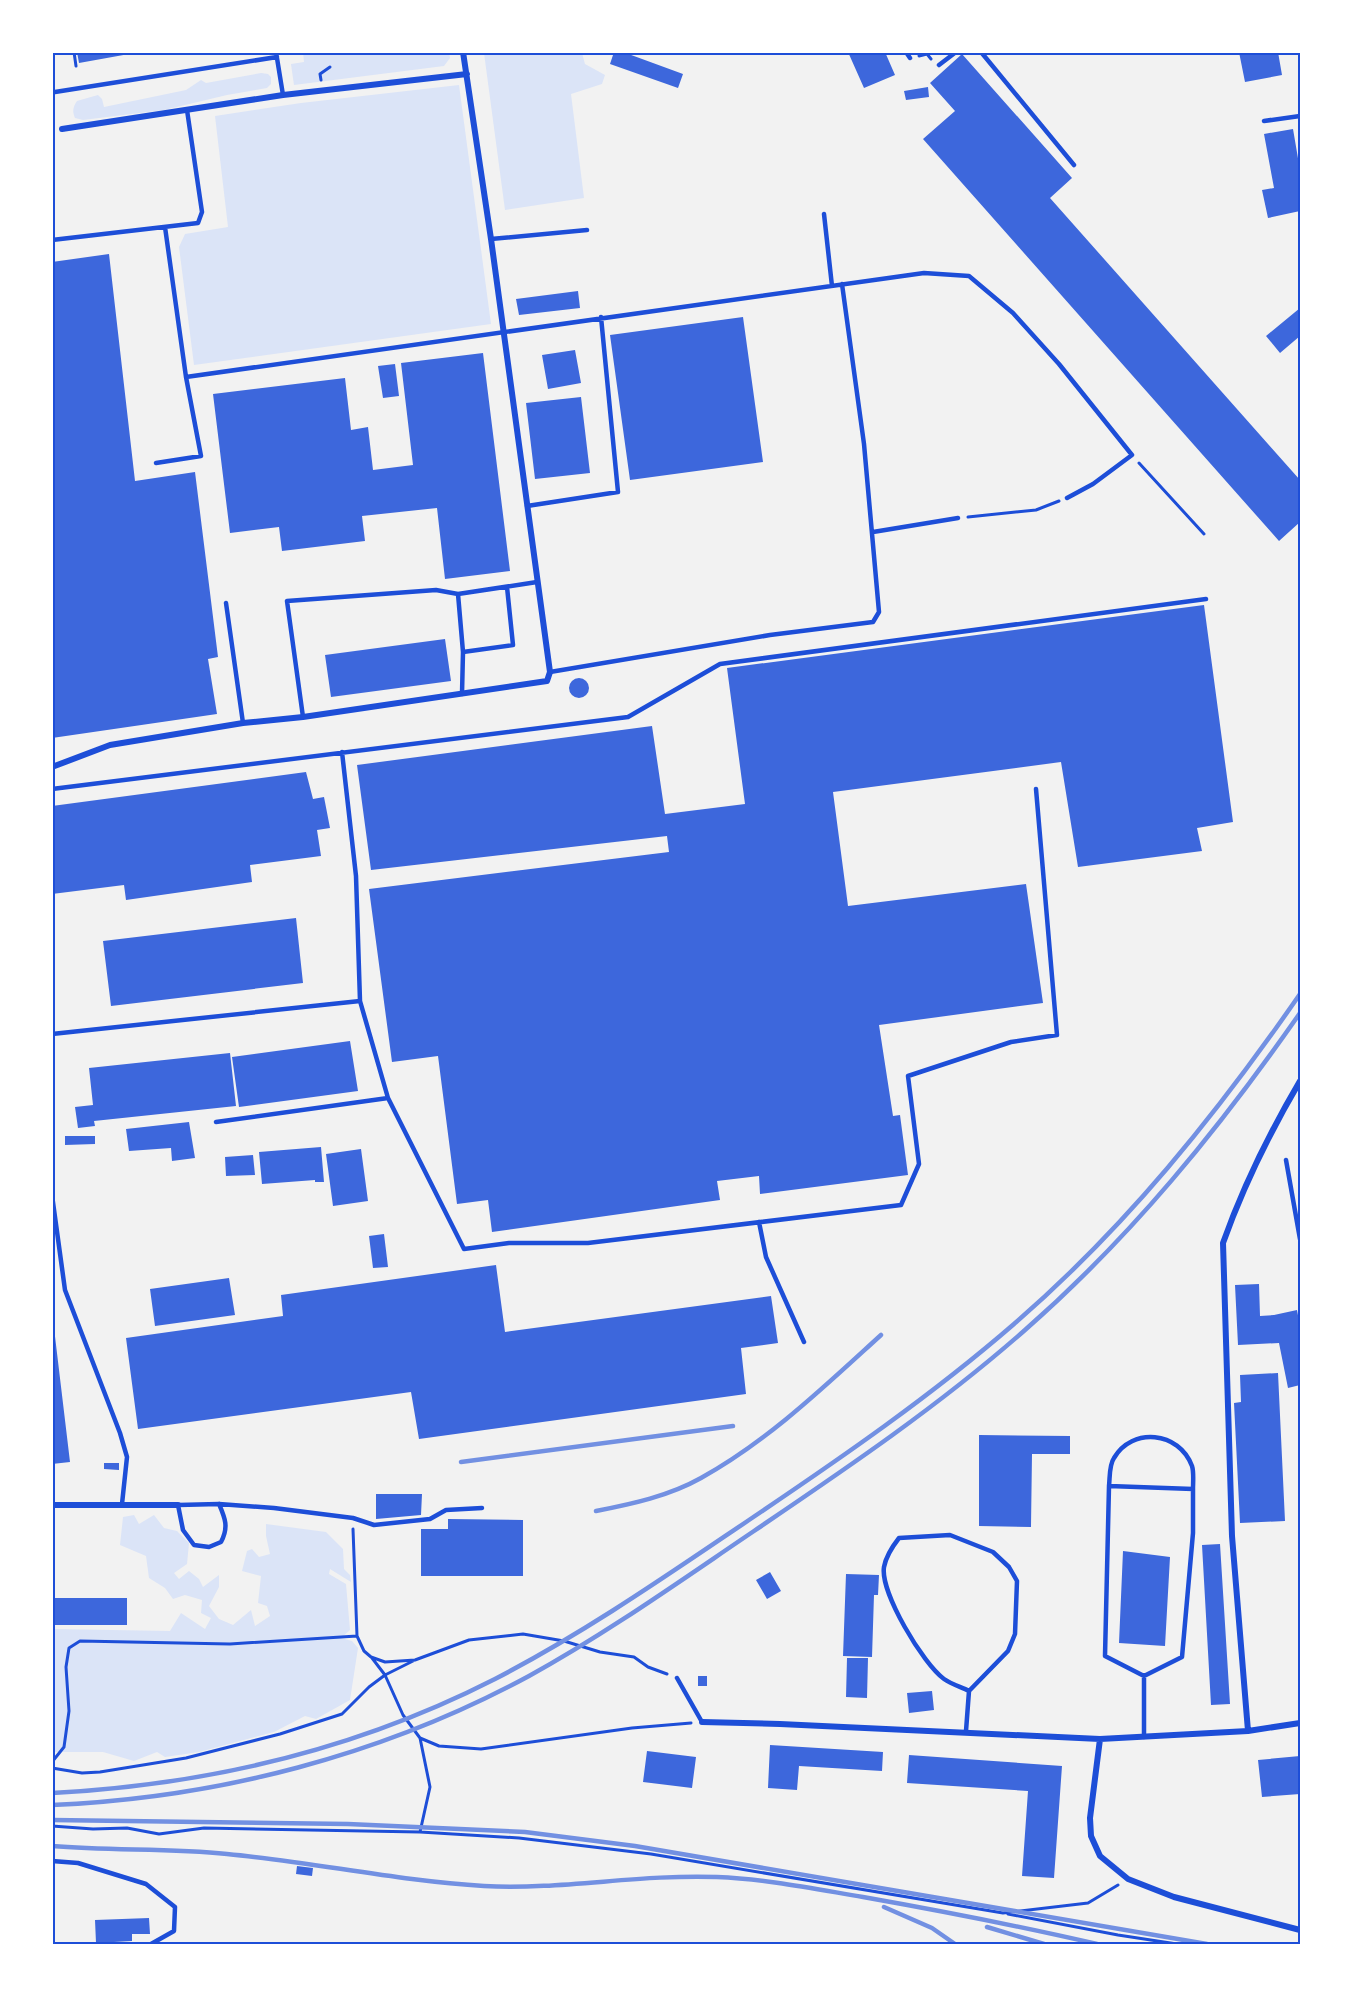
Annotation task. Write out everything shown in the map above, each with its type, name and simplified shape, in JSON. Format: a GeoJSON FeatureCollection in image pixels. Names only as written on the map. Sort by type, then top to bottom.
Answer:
{"type":"FeatureCollection","features":[{"type":"Feature","properties":{"kind":"street"},"geometry":{"type":"LineString","coordinates":[[52,767],[110,745],[243,723],[303,717],[547,681],[550,672],[463,52]]}},
{"type":"Feature","properties":{"kind":"street"},"geometry":{"type":"LineString","coordinates":[[62,129],[283,95],[467,74]]}},
{"type":"Feature","properties":{"kind":"street"},"geometry":{"type":"LineString","coordinates":[[1248,1731],[1232,1536],[1223,1243],[1234,1213],[1282,1112],[1300,1081]]}},
{"type":"Feature","properties":{"kind":"street"},"geometry":{"type":"LineString","coordinates":[[52,1505],[178,1505]]}},
{"type":"Feature","properties":{"kind":"street"},"geometry":{"type":"LineString","coordinates":[[702,1722],[966,1731],[1100,1739],[1248,1731],[1300,1723]]}},
{"type":"Feature","properties":{"kind":"street"},"geometry":{"type":"LineString","coordinates":[[1100,1739],[1090,1818],[1091,1836],[1100,1856],[1128,1879],[1174,1897],[1300,1930]]}},
{"type":"Feature","properties":{"kind":"lane"},"geometry":{"type":"LineString","coordinates":[[906,52],[910,58]]}},
{"type":"Feature","properties":{"kind":"lane"},"geometry":{"type":"LineString","coordinates":[[939,65],[956,52]]}},
{"type":"Feature","properties":{"kind":"lane"},"geometry":{"type":"LineString","coordinates":[[981,52],[1074,165]]}},
{"type":"Feature","properties":{"kind":"lane"},"geometry":{"type":"LineString","coordinates":[[56,92],[277,55],[283,95]]}},
{"type":"Feature","properties":{"kind":"lane"},"geometry":{"type":"LineString","coordinates":[[52,240],[198,223],[202,212],[187,110]]}},
{"type":"Feature","properties":{"kind":"lane"},"geometry":{"type":"LineString","coordinates":[[1264,121],[1300,116]]}},
{"type":"Feature","properties":{"kind":"lane"},"geometry":{"type":"LineString","coordinates":[[824,214],[832,286]]}},
{"type":"Feature","properties":{"kind":"lane"},"geometry":{"type":"LineString","coordinates":[[156,463],[201,456],[186,377],[165,227]]}},
{"type":"Feature","properties":{"kind":"lane"},"geometry":{"type":"LineString","coordinates":[[491,239],[587,230]]}},
{"type":"Feature","properties":{"kind":"lane"},"geometry":{"type":"LineString","coordinates":[[186,377],[924,273],[969,276],[1013,313],[1059,364],[1132,455],[1094,483],[1067,498]]}},
{"type":"Feature","properties":{"kind":"lane"},"geometry":{"type":"LineString","coordinates":[[550,672],[770,635],[873,622],[879,612],[873,532],[864,444],[842,284]]}},
{"type":"Feature","properties":{"kind":"lane"},"geometry":{"type":"LineString","coordinates":[[527,506],[618,492],[601,317]]}},
{"type":"Feature","properties":{"kind":"lane"},"geometry":{"type":"LineString","coordinates":[[873,532],[958,518]]}},
{"type":"Feature","properties":{"kind":"lane"},"geometry":{"type":"LineString","coordinates":[[303,717],[287,601],[436,590],[458,594],[537,582]]}},
{"type":"Feature","properties":{"kind":"lane"},"geometry":{"type":"LineString","coordinates":[[463,652],[513,645],[507,587]]}},
{"type":"Feature","properties":{"kind":"lane"},"geometry":{"type":"LineString","coordinates":[[458,594],[463,652],[462,694]]}},
{"type":"Feature","properties":{"kind":"lane"},"geometry":{"type":"LineString","coordinates":[[52,789],[628,717],[720,664],[1206,599]]}},
{"type":"Feature","properties":{"kind":"lane"},"geometry":{"type":"LineString","coordinates":[[226,603],[243,723]]}},
{"type":"Feature","properties":{"kind":"lane"},"geometry":{"type":"LineString","coordinates":[[342,752],[356,876],[360,1001],[388,1098],[464,1249],[509,1243],[588,1243],[901,1205],[919,1164],[908,1076],[1011,1042],[1057,1035],[1036,789]]}},
{"type":"Feature","properties":{"kind":"lane"},"geometry":{"type":"LineString","coordinates":[[52,1034],[360,1001]]}},
{"type":"Feature","properties":{"kind":"lane"},"geometry":{"type":"LineString","coordinates":[[216,1122],[388,1098]]}},
{"type":"Feature","properties":{"kind":"lane"},"geometry":{"type":"LineString","coordinates":[[1286,1160],[1300,1239]]}},
{"type":"Feature","properties":{"kind":"lane"},"geometry":{"type":"LineString","coordinates":[[52,1195],[65,1290],[120,1432],[127,1457],[122,1504]]}},
{"type":"Feature","properties":{"kind":"lane"},"geometry":{"type":"LineString","coordinates":[[759,1222],[766,1257],[804,1342]]}},
{"type":"Feature","properties":{"kind":"lane"},"geometry":{"type":"LineString","coordinates":[[1145,1436],[1174,1444],[1192,1466],[1193,1533],[1182,1657],[1144,1676],[1105,1656],[1109,1486],[1112,1461],[1122,1446],[1135,1438],[1145,1436]]}},
{"type":"Feature","properties":{"kind":"lane"},"geometry":{"type":"LineString","coordinates":[[1109,1486],[1193,1489]]}},
{"type":"Feature","properties":{"kind":"lane"},"geometry":{"type":"LineString","coordinates":[[219,1504],[226,1520],[226,1532],[221,1542],[209,1547],[194,1545],[183,1530],[178,1505],[219,1504],[353,1518],[374,1525],[430,1519],[446,1510],[482,1508]]}},
{"type":"Feature","properties":{"kind":"lane"},"geometry":{"type":"LineString","coordinates":[[966,1731],[969,1691],[1008,1651],[1015,1634],[1017,1581],[1009,1567],[993,1552],[950,1535],[899,1538],[890,1548],[884,1569],[888,1589],[902,1624],[930,1664],[943,1678],[969,1691]]}},
{"type":"Feature","properties":{"kind":"lane"},"geometry":{"type":"LineString","coordinates":[[1144,1676],[1144,1737]]}},
{"type":"Feature","properties":{"kind":"lane"},"geometry":{"type":"LineString","coordinates":[[677,1678],[702,1722]]}},
{"type":"Feature","properties":{"kind":"lane"},"geometry":{"type":"LineString","coordinates":[[52,1861],[78,1863],[146,1884],[175,1907],[174,1931],[151,1944]]}},
{"type":"Feature","properties":{"kind":"path"},"geometry":{"type":"LineString","coordinates":[[74,52],[76,66]]}},
{"type":"Feature","properties":{"kind":"path"},"geometry":{"type":"LineString","coordinates":[[910,58],[927,54],[939,65]]}},
{"type":"Feature","properties":{"kind":"path"},"geometry":{"type":"LineString","coordinates":[[322,90],[320,74],[330,67]]}},
{"type":"Feature","properties":{"kind":"path"},"geometry":{"type":"LineString","coordinates":[[1132,455],[1204,534]]}},
{"type":"Feature","properties":{"kind":"path"},"geometry":{"type":"LineString","coordinates":[[958,518],[1036,510],[1067,498]]}},
{"type":"Feature","properties":{"kind":"path"},"geometry":{"type":"LineString","coordinates":[[353,1518],[357,1636],[364,1651],[386,1675],[404,1715],[420,1738],[430,1787],[420,1832]]}},
{"type":"Feature","properties":{"kind":"path"},"geometry":{"type":"LineString","coordinates":[[52,1768],[74,1773],[100,1772],[186,1758],[280,1734],[342,1714],[369,1687],[386,1675],[415,1660],[469,1640],[523,1634],[564,1641],[600,1652],[634,1658],[648,1667],[677,1678]]}},
{"type":"Feature","properties":{"kind":"path"},"geometry":{"type":"LineString","coordinates":[[52,1762],[64,1747],[67,1729],[69,1711],[66,1667],[69,1648],[80,1641],[230,1644],[357,1636]]}},
{"type":"Feature","properties":{"kind":"path"},"geometry":{"type":"LineString","coordinates":[[371,1657],[385,1662],[415,1660]]}},
{"type":"Feature","properties":{"kind":"path"},"geometry":{"type":"LineString","coordinates":[[420,1738],[439,1746],[481,1749],[660,1725],[702,1722]]}},
{"type":"Feature","properties":{"kind":"path"},"geometry":{"type":"LineString","coordinates":[[52,1826],[93,1829],[127,1828],[159,1834],[204,1828],[420,1832],[519,1838],[651,1854],[1177,1944]]}},
{"type":"Feature","properties":{"kind":"path"},"geometry":{"type":"LineString","coordinates":[[1003,1913],[1088,1903],[1128,1879]]}},
{"type":"Feature","properties":{"kind":"shaded area"},"geometry":{"type":"Polygon","coordinates":[[[303,52],[449,52],[450,58],[444,66],[294,85],[291,64],[304,62],[303,52]]]}},
{"type":"Feature","properties":{"kind":"shaded area"},"geometry":{"type":"Polygon","coordinates":[[[484,53],[582,53],[585,64],[605,75],[602,84],[571,94],[584,198],[505,210],[484,53]]]}},
{"type":"Feature","properties":{"kind":"shaded area"},"geometry":{"type":"Polygon","coordinates":[[[261,73],[271,77],[271,84],[267,88],[164,110],[83,120],[75,118],[73,113],[77,101],[98,95],[104,107],[186,90],[201,80],[206,83],[261,73]]]}},
{"type":"Feature","properties":{"kind":"shaded area"},"geometry":{"type":"Polygon","coordinates":[[[459,85],[491,324],[194,365],[179,247],[185,234],[228,227],[215,116],[301,103],[459,85]]]}},
{"type":"Feature","properties":{"kind":"shaded area"},"geometry":{"type":"Polygon","coordinates":[[[134,1515],[139,1524],[154,1515],[164,1528],[177,1531],[189,1543],[187,1564],[174,1573],[179,1579],[189,1571],[199,1579],[203,1587],[219,1575],[219,1587],[209,1606],[219,1619],[233,1625],[251,1610],[255,1626],[270,1616],[267,1606],[258,1603],[261,1576],[242,1571],[247,1551],[252,1549],[259,1557],[270,1554],[266,1524],[326,1532],[343,1549],[344,1569],[350,1575],[351,1582],[330,1569],[329,1574],[346,1584],[350,1630],[341,1638],[352,1641],[358,1648],[350,1700],[316,1719],[305,1716],[274,1732],[199,1752],[165,1757],[157,1752],[134,1761],[103,1752],[53,1752],[53,1629],[170,1631],[181,1613],[205,1629],[211,1618],[201,1613],[202,1600],[185,1595],[173,1599],[165,1588],[149,1578],[146,1556],[120,1545],[123,1517],[134,1515]]]}},
{"type":"Feature","properties":{"kind":"building"},"geometry":{"type":"Polygon","coordinates":[[[77,52],[129,52],[129,54],[79,63],[77,52]]]}},
{"type":"Feature","properties":{"kind":"building"},"geometry":{"type":"Polygon","coordinates":[[[614,52],[623,52],[683,74],[678,88],[610,64],[614,52]]]}},
{"type":"Feature","properties":{"kind":"building"},"geometry":{"type":"Polygon","coordinates":[[[848,52],[885,52],[895,75],[864,88],[848,52]]]}},
{"type":"Feature","properties":{"kind":"building"},"geometry":{"type":"Polygon","coordinates":[[[1239,52],[1278,52],[1282,75],[1245,82],[1239,52]]]}},
{"type":"Feature","properties":{"kind":"building"},"geometry":{"type":"Polygon","coordinates":[[[962,54],[1072,178],[1050,198],[1300,480],[1300,522],[1279,541],[923,139],[955,111],[930,83],[962,54]]]}},
{"type":"Feature","properties":{"kind":"building"},"geometry":{"type":"Polygon","coordinates":[[[928,87],[929,97],[906,100],[904,91],[928,87]]]}},
{"type":"Feature","properties":{"kind":"building"},"geometry":{"type":"Polygon","coordinates":[[[1293,129],[1300,170],[1300,211],[1268,218],[1262,190],[1274,188],[1264,134],[1293,129]]]}},
{"type":"Feature","properties":{"kind":"building"},"geometry":{"type":"Polygon","coordinates":[[[109,254],[135,481],[195,472],[218,657],[208,659],[217,714],[52,738],[52,262],[109,254]]]}},
{"type":"Feature","properties":{"kind":"building"},"geometry":{"type":"Polygon","coordinates":[[[578,291],[580,308],[519,315],[516,299],[578,291]]]}},
{"type":"Feature","properties":{"kind":"building"},"geometry":{"type":"Polygon","coordinates":[[[1300,308],[1300,336],[1280,353],[1266,336],[1300,308]]]}},
{"type":"Feature","properties":{"kind":"building"},"geometry":{"type":"Polygon","coordinates":[[[743,317],[763,462],[630,480],[610,335],[743,317]]]}},
{"type":"Feature","properties":{"kind":"building"},"geometry":{"type":"Polygon","coordinates":[[[575,350],[581,383],[548,389],[542,355],[575,350]]]}},
{"type":"Feature","properties":{"kind":"building"},"geometry":{"type":"Polygon","coordinates":[[[483,353],[510,571],[445,579],[437,508],[362,516],[365,541],[282,551],[279,527],[230,533],[213,394],[345,378],[351,430],[368,427],[373,470],[413,465],[401,363],[483,353]]]}},
{"type":"Feature","properties":{"kind":"building"},"geometry":{"type":"Polygon","coordinates":[[[395,364],[399,396],[383,398],[378,366],[395,364]]]}},
{"type":"Feature","properties":{"kind":"building"},"geometry":{"type":"Polygon","coordinates":[[[581,397],[590,473],[535,479],[526,403],[581,397]]]}},
{"type":"Feature","properties":{"kind":"building"},"geometry":{"type":"Polygon","coordinates":[[[1204,605],[1233,822],[1197,828],[1202,851],[1078,867],[1061,762],[833,792],[848,906],[1026,884],[1043,1003],[879,1025],[893,1116],[900,1115],[908,1175],[760,1194],[759,1176],[717,1181],[720,1200],[492,1232],[488,1200],[457,1204],[438,1056],[392,1062],[369,889],[669,852],[667,836],[371,870],[357,765],[652,726],[665,814],[745,804],[727,668],[1204,605]]]}},
{"type":"Feature","properties":{"kind":"building"},"geometry":{"type":"Polygon","coordinates":[[[445,639],[451,681],[331,697],[325,655],[445,639]]]}},
{"type":"Feature","properties":{"kind":"building"},"geometry":{"type":"Polygon","coordinates":[[[575,678],[583,678],[589,684],[589,692],[583,698],[575,698],[569,692],[569,684],[575,678]]]}},
{"type":"Feature","properties":{"kind":"building"},"geometry":{"type":"Polygon","coordinates":[[[306,772],[313,799],[324,797],[330,828],[317,830],[321,856],[250,865],[252,882],[126,900],[124,885],[52,894],[52,806],[306,772]]]}},
{"type":"Feature","properties":{"kind":"building"},"geometry":{"type":"Polygon","coordinates":[[[296,918],[303,983],[111,1006],[103,941],[296,918]]]}},
{"type":"Feature","properties":{"kind":"building"},"geometry":{"type":"Polygon","coordinates":[[[350,1041],[358,1091],[239,1107],[232,1057],[350,1041]]]}},
{"type":"Feature","properties":{"kind":"building"},"geometry":{"type":"Polygon","coordinates":[[[230,1053],[236,1106],[94,1121],[95,1126],[78,1128],[75,1107],[93,1105],[89,1068],[230,1053]]]}},
{"type":"Feature","properties":{"kind":"building"},"geometry":{"type":"Polygon","coordinates":[[[189,1122],[195,1158],[172,1161],[171,1148],[129,1151],[126,1129],[189,1122]]]}},
{"type":"Feature","properties":{"kind":"building"},"geometry":{"type":"Polygon","coordinates":[[[65,1136],[95,1136],[95,1144],[65,1145],[65,1136]]]}},
{"type":"Feature","properties":{"kind":"building"},"geometry":{"type":"Polygon","coordinates":[[[321,1147],[324,1182],[315,1182],[315,1180],[262,1184],[259,1152],[321,1147]]]}},
{"type":"Feature","properties":{"kind":"building"},"geometry":{"type":"Polygon","coordinates":[[[361,1149],[368,1201],[333,1206],[326,1154],[361,1149]]]}},
{"type":"Feature","properties":{"kind":"building"},"geometry":{"type":"Polygon","coordinates":[[[253,1155],[255,1175],[226,1176],[225,1157],[253,1155]]]}},
{"type":"Feature","properties":{"kind":"building"},"geometry":{"type":"Polygon","coordinates":[[[384,1234],[388,1267],[373,1268],[369,1236],[384,1234]]]}},
{"type":"Feature","properties":{"kind":"building"},"geometry":{"type":"Polygon","coordinates":[[[496,1265],[505,1332],[771,1296],[778,1343],[741,1348],[746,1394],[419,1439],[411,1392],[138,1429],[126,1338],[283,1316],[281,1295],[496,1265]]]}},
{"type":"Feature","properties":{"kind":"building"},"geometry":{"type":"Polygon","coordinates":[[[229,1278],[235,1315],[155,1326],[150,1289],[229,1278]]]}},
{"type":"Feature","properties":{"kind":"building"},"geometry":{"type":"Polygon","coordinates":[[[1259,1284],[1260,1316],[1297,1310],[1300,1326],[1300,1385],[1288,1388],[1279,1343],[1238,1345],[1235,1285],[1259,1284]]]}},
{"type":"Feature","properties":{"kind":"building"},"geometry":{"type":"Polygon","coordinates":[[[52,1328],[54,1328],[70,1462],[52,1464],[52,1328]]]}},
{"type":"Feature","properties":{"kind":"building"},"geometry":{"type":"Polygon","coordinates":[[[1278,1373],[1285,1521],[1240,1523],[1234,1403],[1241,1402],[1240,1375],[1278,1373]]]}},
{"type":"Feature","properties":{"kind":"building"},"geometry":{"type":"Polygon","coordinates":[[[979,1435],[1070,1436],[1070,1454],[1032,1454],[1031,1527],[979,1526],[979,1435]]]}},
{"type":"Feature","properties":{"kind":"building"},"geometry":{"type":"Polygon","coordinates":[[[104,1463],[119,1463],[119,1470],[104,1469],[104,1463]]]}},
{"type":"Feature","properties":{"kind":"building"},"geometry":{"type":"Polygon","coordinates":[[[376,1494],[422,1494],[421,1515],[376,1519],[376,1494]]]}},
{"type":"Feature","properties":{"kind":"building"},"geometry":{"type":"Polygon","coordinates":[[[448,1519],[523,1520],[523,1576],[421,1576],[421,1529],[448,1529],[448,1519]]]}},
{"type":"Feature","properties":{"kind":"building"},"geometry":{"type":"Polygon","coordinates":[[[1220,1544],[1230,1704],[1211,1705],[1202,1545],[1220,1544]]]}},
{"type":"Feature","properties":{"kind":"building"},"geometry":{"type":"Polygon","coordinates":[[[1123,1551],[1170,1557],[1165,1646],[1119,1643],[1123,1551]]]}},
{"type":"Feature","properties":{"kind":"building"},"geometry":{"type":"Polygon","coordinates":[[[770,1572],[781,1591],[767,1599],[756,1580],[770,1572]]]}},
{"type":"Feature","properties":{"kind":"building"},"geometry":{"type":"Polygon","coordinates":[[[846,1574],[879,1575],[878,1595],[874,1595],[872,1657],[843,1656],[846,1574]]]}},
{"type":"Feature","properties":{"kind":"building"},"geometry":{"type":"Polygon","coordinates":[[[52,1598],[127,1598],[127,1625],[52,1625],[52,1598]]]}},
{"type":"Feature","properties":{"kind":"building"},"geometry":{"type":"Polygon","coordinates":[[[847,1658],[868,1658],[867,1698],[846,1697],[847,1658]]]}},
{"type":"Feature","properties":{"kind":"building"},"geometry":{"type":"Polygon","coordinates":[[[698,1676],[707,1676],[707,1686],[698,1686],[698,1676]]]}},
{"type":"Feature","properties":{"kind":"building"},"geometry":{"type":"Polygon","coordinates":[[[932,1691],[934,1710],[909,1713],[907,1693],[932,1691]]]}},
{"type":"Feature","properties":{"kind":"building"},"geometry":{"type":"Polygon","coordinates":[[[770,1745],[883,1752],[882,1771],[799,1766],[797,1790],[768,1788],[770,1745]]]}},
{"type":"Feature","properties":{"kind":"building"},"geometry":{"type":"Polygon","coordinates":[[[647,1751],[696,1757],[692,1788],[643,1782],[647,1751]]]}},
{"type":"Feature","properties":{"kind":"building"},"geometry":{"type":"Polygon","coordinates":[[[909,1755],[1062,1766],[1054,1878],[1022,1876],[1028,1791],[907,1783],[909,1755]]]}},
{"type":"Feature","properties":{"kind":"building"},"geometry":{"type":"Polygon","coordinates":[[[1300,1756],[1300,1794],[1262,1797],[1258,1760],[1300,1756]]]}},
{"type":"Feature","properties":{"kind":"building"},"geometry":{"type":"Polygon","coordinates":[[[297,1866],[313,1868],[312,1876],[296,1874],[297,1866]]]}},
{"type":"Feature","properties":{"kind":"building"},"geometry":{"type":"Polygon","coordinates":[[[149,1918],[150,1934],[132,1934],[132,1941],[96,1943],[95,1920],[149,1918]]]}},
{"type":"Feature","properties":{"kind":"railway"},"geometry":{"type":"LineString","coordinates":[[52,1793],[167,1782],[224,1772],[335,1744],[443,1704],[495,1679],[561,1643],[624,1603],[885,1426],[983,1351],[1014,1324],[1094,1249],[1168,1168],[1236,1083],[1300,994]]}},
{"type":"Feature","properties":{"kind":"railway"},"geometry":{"type":"LineString","coordinates":[[52,1805],[114,1801],[176,1793],[298,1768],[358,1750],[473,1704],[529,1676],[615,1624],[671,1588],[892,1435],[993,1358],[1025,1330],[1101,1258],[1172,1180],[1238,1098],[1300,1013]]}},
{"type":"Feature","properties":{"kind":"railway"},"geometry":{"type":"LineString","coordinates":[[596,1511],[663,1495],[701,1478],[726,1463],[795,1412],[881,1335]]}},
{"type":"Feature","properties":{"kind":"railway"},"geometry":{"type":"LineString","coordinates":[[461,1462],[733,1426]]}},
{"type":"Feature","properties":{"kind":"railway"},"geometry":{"type":"LineString","coordinates":[[52,1820],[348,1824],[525,1832],[635,1846],[1207,1944]]}},
{"type":"Feature","properties":{"kind":"railway"},"geometry":{"type":"LineString","coordinates":[[52,1846],[227,1854],[452,1884],[484,1886],[542,1886],[688,1877],[735,1878],[893,1902],[1097,1944]]}},
{"type":"Feature","properties":{"kind":"railway"},"geometry":{"type":"LineString","coordinates":[[884,1907],[932,1928],[955,1944]]}},
{"type":"Feature","properties":{"kind":"railway"},"geometry":{"type":"LineString","coordinates":[[987,1927],[1044,1944]]}}]}
